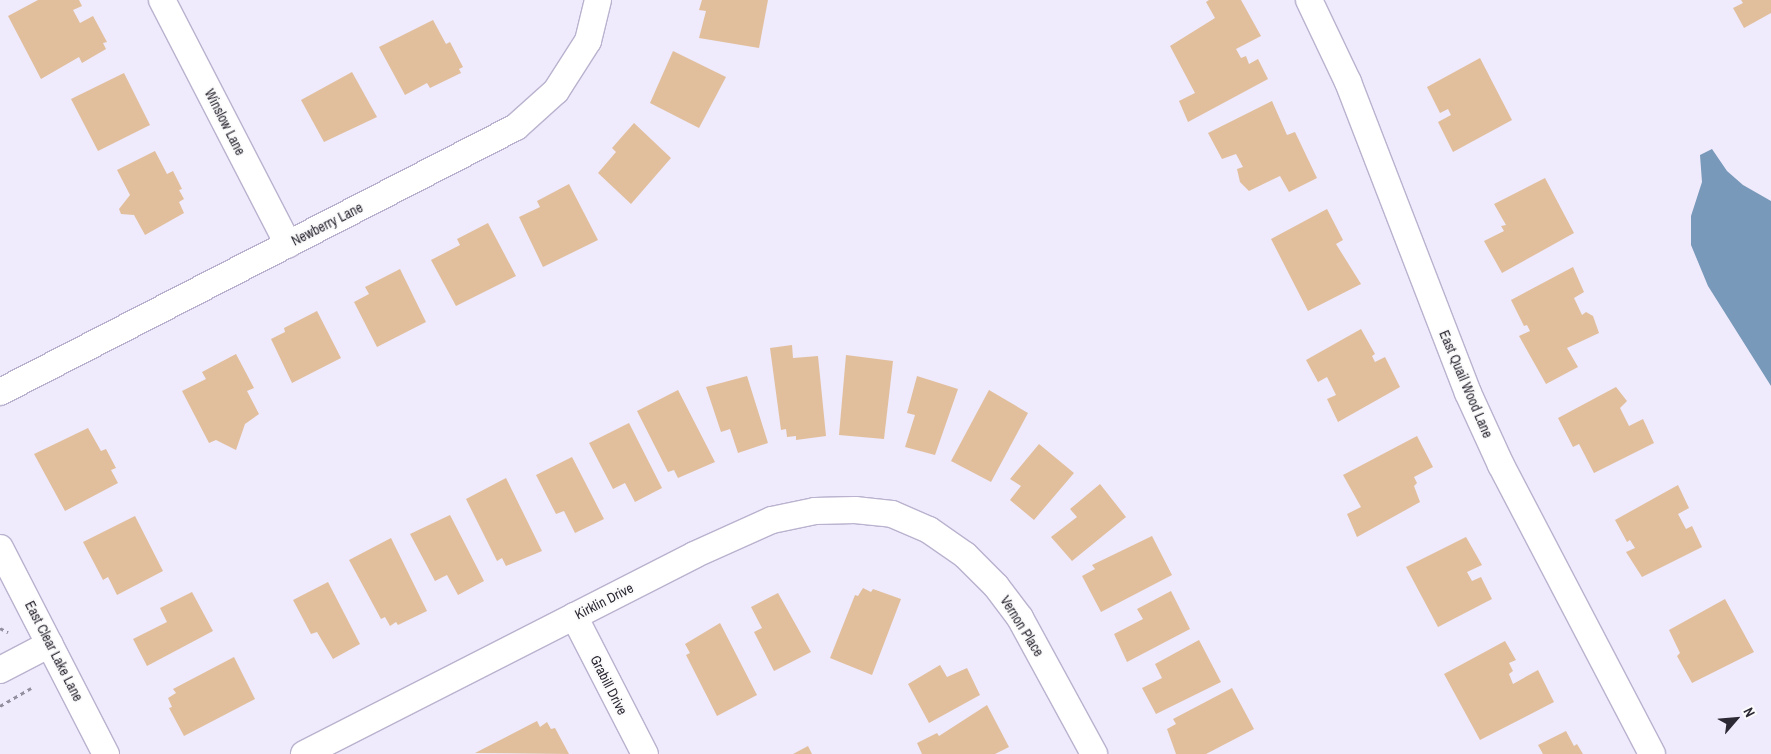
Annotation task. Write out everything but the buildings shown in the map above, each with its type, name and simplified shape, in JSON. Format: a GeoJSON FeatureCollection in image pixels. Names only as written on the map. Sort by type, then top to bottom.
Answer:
{"type":"FeatureCollection","features":[{"type":"Feature","properties":{"kind":"street","name":"Winslow Lane"},"geometry":{"type":"LineString","coordinates":[[162,0],[288,244]]}},
{"type":"Feature","properties":{"kind":"street","name":"Newberry Lane"},"geometry":{"type":"LineString","coordinates":[[0,392],[516,127],[556,91],[588,42],[598,0]]}},
{"type":"Feature","properties":{"kind":"street","name":"East Quail Wood Lane"},"geometry":{"type":"LineString","coordinates":[[1309,0],[1348,82],[1468,394],[1500,465],[1652,754]]}},
{"type":"Feature","properties":{"kind":"street","name":"Kirklin Drive"},"geometry":{"type":"LineString","coordinates":[[304,754],[574,616],[772,520],[815,511],[855,510],[892,514],[919,526]]}},
{"type":"Feature","properties":{"kind":"street","name":"Vernon Place"},"geometry":{"type":"LineString","coordinates":[[919,526],[965,555],[996,586],[1020,618],[1094,754]]}},
{"type":"Feature","properties":{"kind":"street","name":"East Clear Lake Lane"},"geometry":{"type":"LineString","coordinates":[[0,548],[106,754]]}},
{"type":"Feature","properties":{"kind":"street","name":"Grabill Drive"},"geometry":{"type":"LineString","coordinates":[[574,616],[645,754]]}},
{"type":"Feature","properties":{"kind":"street"},"geometry":{"type":"LineString","coordinates":[[0,670],[50,644]]}},
{"type":"Feature","properties":{"kind":"water"},"geometry":{"type":"Polygon","coordinates":[[[1712,149],[1727,171],[1743,185],[1771,201],[1771,386],[1708,286],[1691,245],[1691,216],[1702,182],[1700,155],[1712,149]]]}}]}
